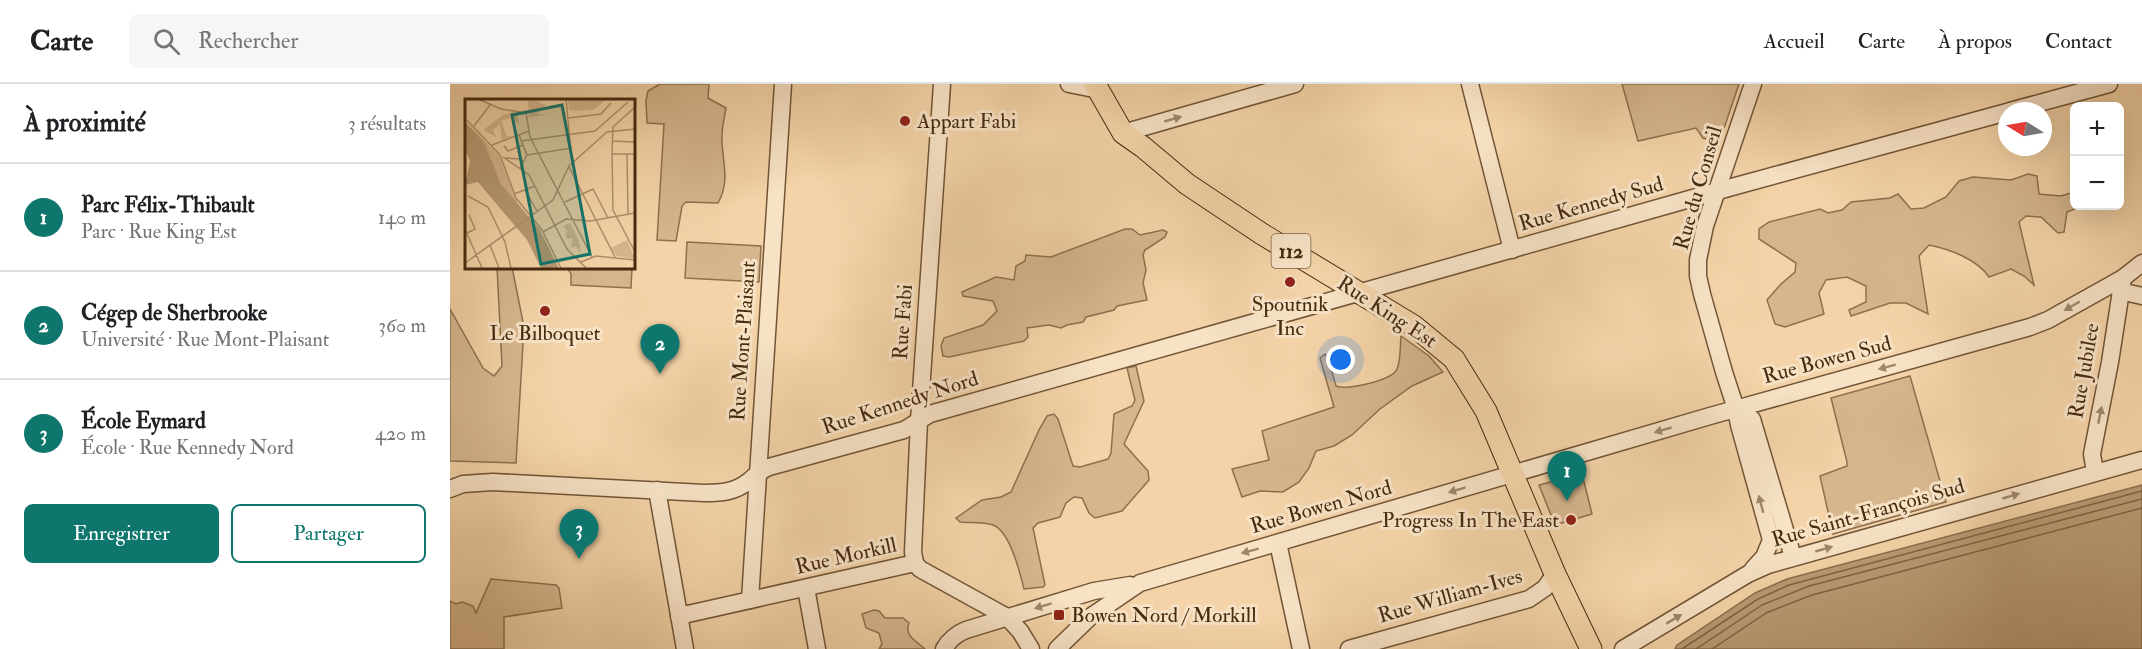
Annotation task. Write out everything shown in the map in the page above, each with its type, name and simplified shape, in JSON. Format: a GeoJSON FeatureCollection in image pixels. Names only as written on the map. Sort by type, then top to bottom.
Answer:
{"type":"FeatureCollection","features":[{"type":"Feature","properties":{"kind":"main road","name":"Rue King Est"},"geometry":{"type":"LineString","coordinates":[[1102,86],[1134,137],[1172,173],[1213,202],[1414,326],[1454,359],[1486,411],[1555,573],[1591,649]]}},
{"type":"Feature","properties":{"kind":"street","name":"Rue Mont-Plaisant"},"geometry":{"type":"LineString","coordinates":[[750,600],[783,84]]}},
{"type":"Feature","properties":{"kind":"street","name":"Rue Fabi"},"geometry":{"type":"LineString","coordinates":[[915,563],[913,552],[919,421],[942,84]]}},
{"type":"Feature","properties":{"kind":"street"},"geometry":{"type":"LineString","coordinates":[[1070,84],[1102,86]]}},
{"type":"Feature","properties":{"kind":"street"},"geometry":{"type":"LineString","coordinates":[[1134,137],[1295,84]]}},
{"type":"Feature","properties":{"kind":"street"},"geometry":{"type":"LineString","coordinates":[[1470,84],[1512,250]]}},
{"type":"Feature","properties":{"kind":"street","name":"Rue du Conseil"},"geometry":{"type":"LineString","coordinates":[[1748,574],[1764,557],[1771,540],[1739,425],[1737,409],[1724,372],[1698,276],[1700,246],[1753,84]]}},
{"type":"Feature","properties":{"kind":"street","name":"Rue Kennedy Sud"},"geometry":{"type":"LineString","coordinates":[[2042,102],[2109,84]]}},
{"type":"Feature","properties":{"kind":"street","name":"Rue Kennedy Sud"},"geometry":{"type":"LineString","coordinates":[[1360,292],[1998,114]]}},
{"type":"Feature","properties":{"kind":"street","name":"Rue Bowen Sud"},"geometry":{"type":"LineString","coordinates":[[1513,473],[2030,327],[2121,285],[2142,264]]}},
{"type":"Feature","properties":{"kind":"street"},"geometry":{"type":"LineString","coordinates":[[2121,285],[2142,296]]}},
{"type":"Feature","properties":{"kind":"street","name":"Rue Jubilee"},"geometry":{"type":"LineString","coordinates":[[2095,472],[2092,454],[2110,362],[2121,285]]}},
{"type":"Feature","properties":{"kind":"street","name":"Rue Kennedy Nord"},"geometry":{"type":"LineString","coordinates":[[450,489],[463,484],[494,482],[704,493],[730,492],[769,467],[904,430],[930,414],[1360,292]]}},
{"type":"Feature","properties":{"kind":"street"},"geometry":{"type":"LineString","coordinates":[[1710,416],[1722,405],[1726,392],[1724,372]]}},
{"type":"Feature","properties":{"kind":"street","name":"Rue du Conseil"},"geometry":{"type":"LineString","coordinates":[[1737,409],[1752,419],[1793,557]]}},
{"type":"Feature","properties":{"kind":"street","name":"Rue Saint-François Sud"},"geometry":{"type":"LineString","coordinates":[[1623,649],[1748,574],[1768,565],[2142,460]]}},
{"type":"Feature","properties":{"kind":"street","name":"Rue Bowen Nord"},"geometry":{"type":"LineString","coordinates":[[945,649],[957,634],[1007,617],[1094,591],[1140,583],[1513,473]]}},
{"type":"Feature","properties":{"kind":"street"},"geometry":{"type":"LineString","coordinates":[[657,490],[685,649]]}},
{"type":"Feature","properties":{"kind":"street"},"geometry":{"type":"LineString","coordinates":[[1278,543],[1301,649]]}},
{"type":"Feature","properties":{"kind":"street","name":"Rue Morkill"},"geometry":{"type":"LineString","coordinates":[[679,616],[915,563],[920,569],[1007,617],[1020,631],[1031,649]]}},
{"type":"Feature","properties":{"kind":"street","name":"Rue William-Ives"},"geometry":{"type":"LineString","coordinates":[[1349,649],[1517,602],[1538,594],[1555,573]]}},
{"type":"Feature","properties":{"kind":"street","name":"Rue Bowen Nord"},"geometry":{"type":"LineString","coordinates":[[1057,649],[1090,616],[1140,583]]}},
{"type":"Feature","properties":{"kind":"street"},"geometry":{"type":"LineString","coordinates":[[806,588],[816,649]]}},
{"type":"Feature","properties":{"kind":"shaded area"},"geometry":{"type":"Polygon","coordinates":[[[660,84],[709,84],[708,98],[726,108],[722,134],[725,173],[722,195],[718,203],[686,202],[682,206],[676,241],[657,240],[664,124],[647,123],[646,101],[648,91],[660,84]]]}},
{"type":"Feature","properties":{"kind":"shaded area"},"geometry":{"type":"Polygon","coordinates":[[[1622,84],[1739,84],[1719,143],[1703,138],[1696,128],[1638,141],[1622,84]]]}},
{"type":"Feature","properties":{"kind":"shaded area"},"geometry":{"type":"Polygon","coordinates":[[[2028,174],[2037,176],[2039,194],[2061,196],[2070,193],[2070,210],[2072,210],[2067,212],[2064,232],[2058,233],[2041,217],[2026,216],[2019,222],[2034,285],[2011,269],[1989,277],[1970,260],[1954,252],[1929,245],[1919,256],[1928,314],[1906,303],[1890,303],[1851,316],[1849,310],[1866,302],[1866,286],[1847,277],[1826,280],[1819,293],[1824,314],[1785,327],[1775,324],[1767,300],[1795,272],[1796,263],[1759,239],[1759,229],[1769,222],[1820,209],[1828,213],[1842,210],[1851,202],[1890,198],[1898,194],[1911,209],[1924,208],[1946,197],[1959,181],[1973,177],[2011,180],[2028,174]]]}},
{"type":"Feature","properties":{"kind":"shaded area"},"geometry":{"type":"Polygon","coordinates":[[[1125,229],[1132,229],[1140,235],[1163,230],[1167,232],[1165,237],[1145,250],[1143,255],[1146,270],[1143,283],[1147,300],[1117,306],[1114,310],[1086,317],[1083,322],[1061,328],[1049,325],[1027,328],[1028,337],[1024,341],[949,357],[943,356],[941,346],[944,338],[983,325],[997,311],[993,301],[963,296],[962,292],[996,277],[1014,280],[1016,266],[1025,261],[1026,255],[1051,257],[1125,229]]]}},
{"type":"Feature","properties":{"kind":"shaded area"},"geometry":{"type":"Polygon","coordinates":[[[687,242],[761,246],[759,282],[685,278],[687,242]]]}},
{"type":"Feature","properties":{"kind":"shaded area"},"geometry":{"type":"Polygon","coordinates":[[[497,268],[512,268],[524,327],[516,463],[450,461],[450,309],[483,368],[494,376],[502,366],[497,268]]]}},
{"type":"Feature","properties":{"kind":"shaded area"},"geometry":{"type":"Polygon","coordinates":[[[568,268],[632,268],[631,288],[571,285],[571,274],[568,268]]]}},
{"type":"Feature","properties":{"kind":"shaded area"},"geometry":{"type":"Polygon","coordinates":[[[1401,336],[1429,356],[1443,372],[1412,386],[1380,409],[1352,435],[1334,446],[1316,451],[1309,468],[1299,482],[1283,492],[1260,491],[1242,497],[1232,469],[1269,460],[1262,431],[1334,407],[1320,358],[1325,354],[1328,358],[1336,386],[1369,384],[1387,377],[1397,369],[1401,336]]]}},
{"type":"Feature","properties":{"kind":"shaded area"},"geometry":{"type":"Polygon","coordinates":[[[1136,366],[1144,401],[1124,444],[1148,471],[1149,480],[1122,511],[1095,518],[1089,513],[1082,498],[1074,497],[1066,503],[1060,517],[1038,523],[1033,528],[1045,585],[1024,589],[1013,553],[999,529],[989,524],[960,522],[956,518],[982,500],[1001,497],[1011,492],[1047,416],[1054,414],[1058,419],[1073,466],[1080,467],[1108,459],[1111,453],[1114,414],[1132,406],[1135,400],[1127,368],[1136,366]]]}},
{"type":"Feature","properties":{"kind":"shaded area"},"geometry":{"type":"Polygon","coordinates":[[[1910,376],[1946,502],[1833,534],[1820,476],[1847,466],[1847,462],[1831,398],[1910,376]]]}},
{"type":"Feature","properties":{"kind":"shaded area"},"geometry":{"type":"Polygon","coordinates":[[[1582,474],[1592,514],[1555,525],[1539,485],[1582,474]]]}},
{"type":"Feature","properties":{"kind":"shaded area"},"geometry":{"type":"Polygon","coordinates":[[[491,579],[556,585],[559,588],[562,608],[504,617],[504,649],[450,649],[450,601],[473,606],[476,613],[491,579]]]}},
{"type":"Feature","properties":{"kind":"shaded area"},"geometry":{"type":"Polygon","coordinates":[[[874,610],[879,611],[885,618],[903,618],[909,623],[909,635],[925,649],[879,649],[882,644],[879,633],[866,628],[862,614],[874,610]]]}},
{"type":"Feature","properties":{"kind":"water"},"geometry":{"type":"Polygon","coordinates":[[[2142,485],[2142,649],[1675,649],[1677,645],[1755,593],[1787,579],[2142,485]]]}},
{"type":"Feature","properties":{"kind":"place","name":"Appart Fabi"},"geometry":{"type":"Point","coordinates":[905,121]}},
{"type":"Feature","properties":{"kind":"place","name":"Spoutnik Inc"},"geometry":{"type":"Point","coordinates":[1290,282]}},
{"type":"Feature","properties":{"kind":"place","name":"Le Bilboquet"},"geometry":{"type":"Point","coordinates":[545,311]}},
{"type":"Feature","properties":{"kind":"place","name":"Cégep de Sherbrooke"},"geometry":{"type":"Point","coordinates":[660,374]}},
{"type":"Feature","properties":{"kind":"place","name":"Parc Félix-Thibault"},"geometry":{"type":"Point","coordinates":[1567,501]}},
{"type":"Feature","properties":{"kind":"place","name":"Progress In The East"},"geometry":{"type":"Point","coordinates":[1571,520]}},
{"type":"Feature","properties":{"kind":"place","name":"École Eymard"},"geometry":{"type":"Point","coordinates":[579,559]}},
{"type":"Feature","properties":{"kind":"place","name":"Bowen Nord / Morkill"},"geometry":{"type":"Point","coordinates":[1059,615]}}]}
